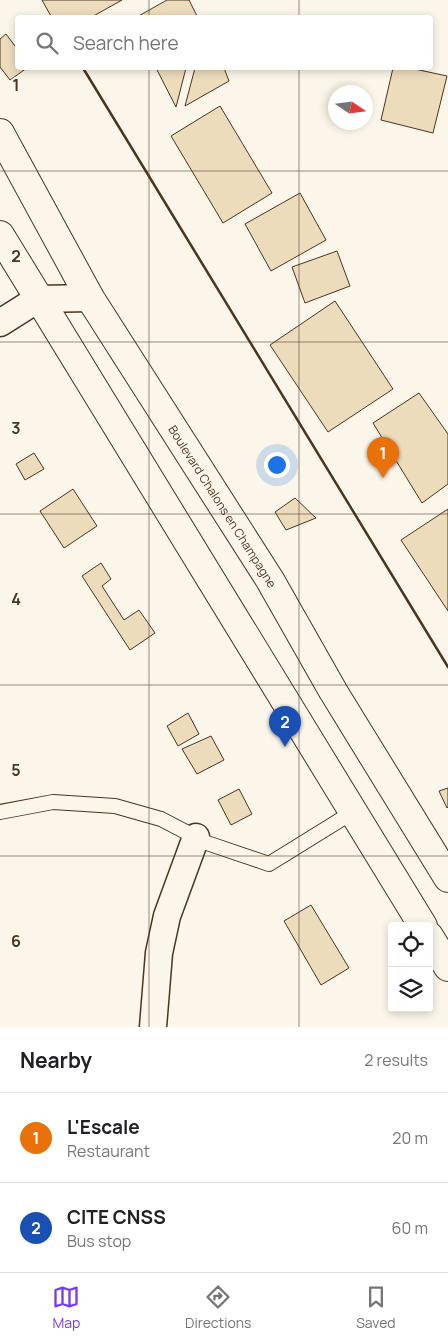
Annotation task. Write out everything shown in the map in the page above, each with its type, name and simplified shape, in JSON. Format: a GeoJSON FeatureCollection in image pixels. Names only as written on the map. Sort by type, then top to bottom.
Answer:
{"type":"FeatureCollection","features":[{"type":"Feature","properties":{"kind":"main road","name":"Boulevard Chalons en Champagne"},"geometry":{"type":"LineString","coordinates":[[0,133],[90,298],[270,580],[333,691],[448,878]]}},
{"type":"Feature","properties":{"kind":"main road"},"geometry":{"type":"LineString","coordinates":[[0,235],[421,922]]}},
{"type":"Feature","properties":{"kind":"main road"},"geometry":{"type":"LineString","coordinates":[[433,943],[448,967]]}},
{"type":"Feature","properties":{"kind":"street"},"geometry":{"type":"LineString","coordinates":[[0,323],[38,299],[90,298]]}},
{"type":"Feature","properties":{"kind":"street"},"geometry":{"type":"LineString","coordinates":[[153,1027],[159,953],[167,916],[196,837]]}},
{"type":"Feature","properties":{"kind":"lane"},"geometry":{"type":"LineString","coordinates":[[0,812],[53,802],[115,806],[161,819],[196,837],[269,864],[353,812]]}},
{"type":"Feature","properties":{"kind":"building"},"geometry":{"type":"Polygon","coordinates":[[[42,0],[122,0],[95,15],[50,15],[42,0]]]}},
{"type":"Feature","properties":{"kind":"building"},"geometry":{"type":"Polygon","coordinates":[[[167,0],[189,0],[196,15],[140,15],[167,0]]]}},
{"type":"Feature","properties":{"kind":"building"},"geometry":{"type":"Polygon","coordinates":[[[6,34],[15,46],[15,70],[24,70],[10,80],[0,67],[0,39],[6,34]]]}},
{"type":"Feature","properties":{"kind":"building"},"geometry":{"type":"Polygon","coordinates":[[[157,70],[185,70],[176,107],[157,70]]]}},
{"type":"Feature","properties":{"kind":"building"},"geometry":{"type":"Polygon","coordinates":[[[194,70],[225,70],[229,81],[185,106],[194,70]]]}},
{"type":"Feature","properties":{"kind":"building"},"geometry":{"type":"Polygon","coordinates":[[[393,70],[419,70],[447,76],[433,133],[381,120],[393,70]]]}},
{"type":"Feature","properties":{"kind":"building"},"geometry":{"type":"Polygon","coordinates":[[[220,106],[272,193],[223,223],[171,136],[220,106]]]}},
{"type":"Feature","properties":{"kind":"building"},"geometry":{"type":"Polygon","coordinates":[[[300,193],[326,240],[271,271],[245,224],[300,193]]]}},
{"type":"Feature","properties":{"kind":"building"},"geometry":{"type":"Polygon","coordinates":[[[337,251],[350,286],[305,303],[292,267],[337,251]]]}},
{"type":"Feature","properties":{"kind":"building"},"geometry":{"type":"Polygon","coordinates":[[[335,301],[393,389],[328,432],[270,345],[335,301]]]}},
{"type":"Feature","properties":{"kind":"building"},"geometry":{"type":"Polygon","coordinates":[[[419,393],[448,434],[448,484],[422,503],[373,423],[419,393]]]}},
{"type":"Feature","properties":{"kind":"building"},"geometry":{"type":"Polygon","coordinates":[[[34,453],[44,469],[25,480],[16,464],[34,453]]]}},
{"type":"Feature","properties":{"kind":"building"},"geometry":{"type":"Polygon","coordinates":[[[73,489],[97,526],[64,548],[40,511],[73,489]]]}},
{"type":"Feature","properties":{"kind":"building"},"geometry":{"type":"Polygon","coordinates":[[[295,498],[316,518],[286,530],[275,512],[295,498]]]}},
{"type":"Feature","properties":{"kind":"building"},"geometry":{"type":"Polygon","coordinates":[[[448,509],[448,611],[401,540],[448,509]]]}},
{"type":"Feature","properties":{"kind":"building"},"geometry":{"type":"Polygon","coordinates":[[[101,563],[111,579],[102,586],[124,620],[139,610],[155,633],[130,650],[82,576],[101,563]]]}},
{"type":"Feature","properties":{"kind":"building"},"geometry":{"type":"Polygon","coordinates":[[[188,713],[199,734],[178,746],[167,726],[188,713]]]}},
{"type":"Feature","properties":{"kind":"building"},"geometry":{"type":"Polygon","coordinates":[[[211,736],[224,760],[197,774],[182,749],[211,736]]]}},
{"type":"Feature","properties":{"kind":"building"},"geometry":{"type":"Polygon","coordinates":[[[448,788],[448,807],[447,808],[439,791],[448,788]]]}},
{"type":"Feature","properties":{"kind":"building"},"geometry":{"type":"Polygon","coordinates":[[[239,789],[252,814],[231,825],[218,800],[239,789]]]}},
{"type":"Feature","properties":{"kind":"building"},"geometry":{"type":"Polygon","coordinates":[[[311,905],[349,968],[321,985],[284,921],[311,905]]]}},
{"type":"Feature","properties":{"kind":"wall"},"geometry":{"type":"LineString","coordinates":[[84,70],[448,667]]}},
{"type":"Feature","properties":{"kind":"place","name":"L'Escale"},"geometry":{"type":"Point","coordinates":[383,478]}},
{"type":"Feature","properties":{"kind":"place","name":"CITE CNSS"},"geometry":{"type":"Point","coordinates":[285,747]}}]}
